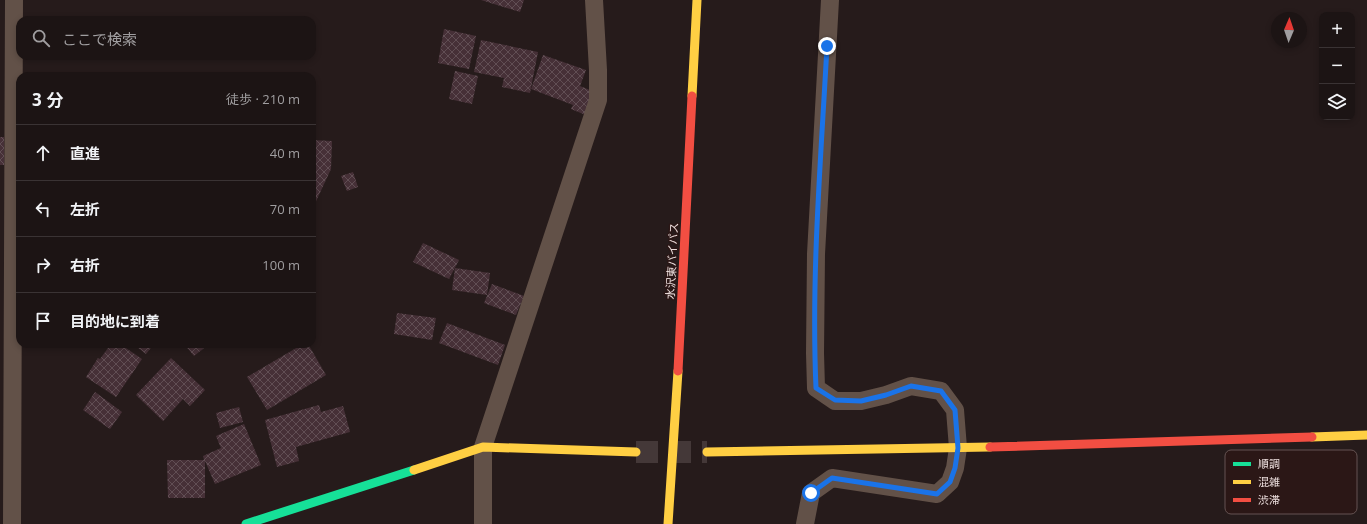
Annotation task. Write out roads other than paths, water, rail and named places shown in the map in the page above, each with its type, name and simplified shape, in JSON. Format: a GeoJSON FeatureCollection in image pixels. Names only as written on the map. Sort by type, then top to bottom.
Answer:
{"type":"FeatureCollection","features":[{"type":"Feature","properties":{"kind":"main road","name":"水沢東バイパス"},"geometry":{"type":"LineString","coordinates":[[668,524],[678,368],[697,0]]}},
{"type":"Feature","properties":{"kind":"main road"},"geometry":{"type":"LineString","coordinates":[[706,452],[958,448],[1367,435]]}},
{"type":"Feature","properties":{"kind":"main road"},"geometry":{"type":"LineString","coordinates":[[246,524],[483,447],[636,452]]}},
{"type":"Feature","properties":{"kind":"street"},"geometry":{"type":"LineString","coordinates":[[12,524],[14,0]]}},
{"type":"Feature","properties":{"kind":"street"},"geometry":{"type":"LineString","coordinates":[[483,524],[483,447],[598,100],[594,0]]}},
{"type":"Feature","properties":{"kind":"street"},"geometry":{"type":"LineString","coordinates":[[805,524],[811,493],[832,478],[937,494],[950,482],[955,468],[958,448],[955,410],[941,391],[911,386],[886,395],[861,401],[835,400],[816,388],[816,254],[830,0]]}},
{"type":"Feature","properties":{"kind":"tunnel"},"geometry":{"type":"LineString","coordinates":[[636,452],[707,452]]}}]}
